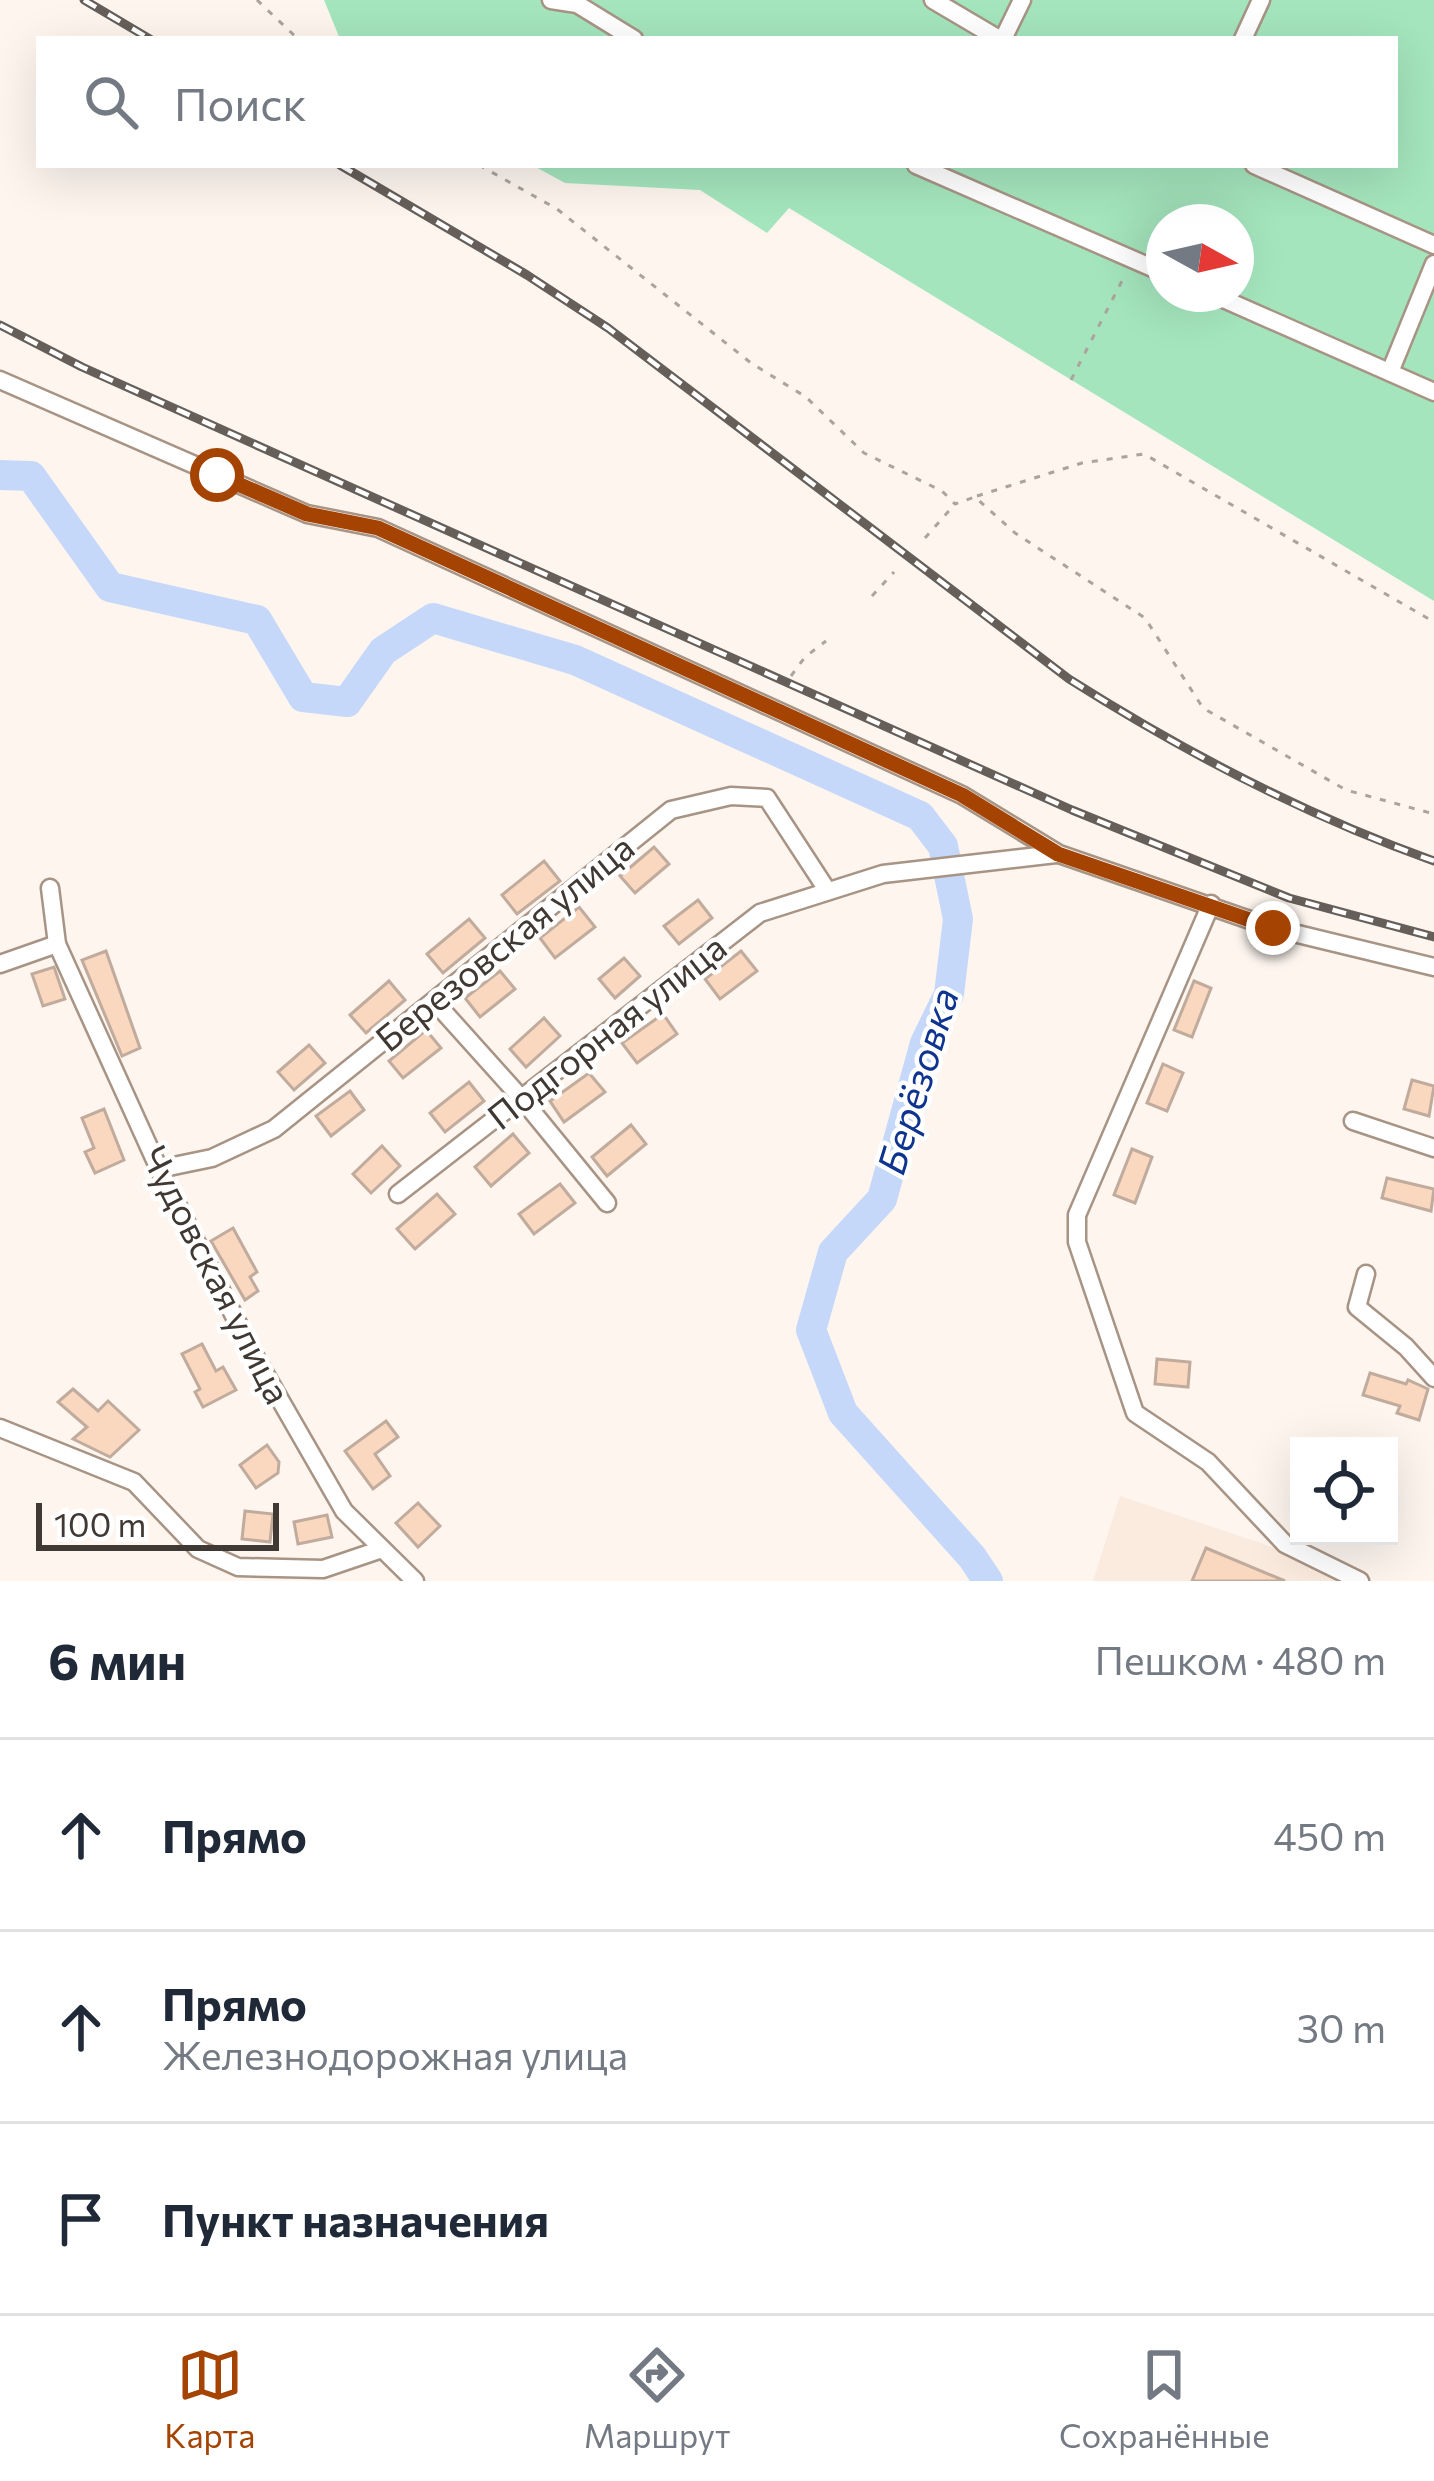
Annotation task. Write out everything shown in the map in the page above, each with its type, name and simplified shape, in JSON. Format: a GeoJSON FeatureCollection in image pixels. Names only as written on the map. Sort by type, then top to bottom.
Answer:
{"type":"FeatureCollection","features":[{"type":"Feature","properties":{"kind":"street"},"geometry":{"type":"LineString","coordinates":[[551,0],[578,2],[629,36]]}},
{"type":"Feature","properties":{"kind":"street"},"geometry":{"type":"LineString","coordinates":[[933,0],[996,36]]}},
{"type":"Feature","properties":{"kind":"street"},"geometry":{"type":"LineString","coordinates":[[1003,36],[1022,0]]}},
{"type":"Feature","properties":{"kind":"street"},"geometry":{"type":"LineString","coordinates":[[1244,36],[1261,0]]}},
{"type":"Feature","properties":{"kind":"street"},"geometry":{"type":"LineString","coordinates":[[923,168],[1146,265]]}},
{"type":"Feature","properties":{"kind":"street"},"geometry":{"type":"LineString","coordinates":[[1261,168],[1434,245]]}},
{"type":"Feature","properties":{"kind":"street"},"geometry":{"type":"LineString","coordinates":[[1390,372],[1434,264]]}},
{"type":"Feature","properties":{"kind":"street"},"geometry":{"type":"LineString","coordinates":[[1253,312],[1434,392]]}},
{"type":"Feature","properties":{"kind":"street"},"geometry":{"type":"LineString","coordinates":[[0,380],[307,514],[378,528],[962,795],[1058,854],[1273,928],[1434,968]]}},
{"type":"Feature","properties":{"kind":"street","name":"Березовская улица"},"geometry":{"type":"LineString","coordinates":[[159,1169],[212,1158],[274,1130],[671,810],[731,796],[767,798],[826,890]]}},
{"type":"Feature","properties":{"kind":"street","name":"Подгорная улица"},"geometry":{"type":"LineString","coordinates":[[398,1194],[760,913],[883,874],[1058,854]]}},
{"type":"Feature","properties":{"kind":"street","name":"Чудовская улица"},"geometry":{"type":"LineString","coordinates":[[50,888],[57,944],[159,1169],[252,1351],[344,1511],[415,1581]]}},
{"type":"Feature","properties":{"kind":"street"},"geometry":{"type":"LineString","coordinates":[[1211,904],[1077,1215],[1077,1242],[1135,1413],[1208,1462],[1286,1544],[1360,1581]]}},
{"type":"Feature","properties":{"kind":"street"},"geometry":{"type":"LineString","coordinates":[[0,964],[57,944]]}},
{"type":"Feature","properties":{"kind":"street"},"geometry":{"type":"LineString","coordinates":[[434,1001],[607,1203]]}},
{"type":"Feature","properties":{"kind":"street"},"geometry":{"type":"LineString","coordinates":[[1353,1121],[1434,1148]]}},
{"type":"Feature","properties":{"kind":"street"},"geometry":{"type":"LineString","coordinates":[[1366,1274],[1357,1307],[1406,1347],[1434,1378]]}},
{"type":"Feature","properties":{"kind":"street"},"geometry":{"type":"LineString","coordinates":[[0,1428],[134,1482],[198,1550],[238,1568],[323,1569],[382,1549]]}},
{"type":"Feature","properties":{"kind":"path"},"geometry":{"type":"LineString","coordinates":[[257,0],[295,36]]}},
{"type":"Feature","properties":{"kind":"path"},"geometry":{"type":"LineString","coordinates":[[484,168],[557,209],[751,363],[806,397],[864,453],[942,491],[956,504]]}},
{"type":"Feature","properties":{"kind":"path"},"geometry":{"type":"LineString","coordinates":[[1071,380],[1133,259]]}},
{"type":"Feature","properties":{"kind":"path"},"geometry":{"type":"LineString","coordinates":[[925,538],[956,504],[1082,463],[1144,454],[1434,622]]}},
{"type":"Feature","properties":{"kind":"path"},"geometry":{"type":"LineString","coordinates":[[975,497],[1015,533],[1145,618],[1203,708],[1346,790],[1434,814]]}},
{"type":"Feature","properties":{"kind":"path"},"geometry":{"type":"LineString","coordinates":[[872,596],[894,572]]}},
{"type":"Feature","properties":{"kind":"path"},"geometry":{"type":"LineString","coordinates":[[791,676],[826,641]]}},
{"type":"Feature","properties":{"kind":"shaded area"},"geometry":{"type":"Polygon","coordinates":[[[1120,1496],[1284,1551],[1355,1581],[1093,1581],[1120,1496]]]}},
{"type":"Feature","properties":{"kind":"green space"},"geometry":{"type":"Polygon","coordinates":[[[324,0],[1434,0],[1434,601],[789,208],[767,233],[700,190],[565,183],[538,168],[1398,168],[1398,36],[339,36],[324,0]]]}},
{"type":"Feature","properties":{"kind":"building"},"geometry":{"type":"Polygon","coordinates":[[[654,847],[669,864],[635,893],[620,876],[654,847]]]}},
{"type":"Feature","properties":{"kind":"building"},"geometry":{"type":"Polygon","coordinates":[[[544,861],[560,881],[517,914],[502,895],[544,861]]]}},
{"type":"Feature","properties":{"kind":"building"},"geometry":{"type":"Polygon","coordinates":[[[698,900],[712,918],[679,944],[664,926],[698,900]]]}},
{"type":"Feature","properties":{"kind":"building"},"geometry":{"type":"Polygon","coordinates":[[[579,907],[595,927],[555,958],[540,938],[579,907]]]}},
{"type":"Feature","properties":{"kind":"building"},"geometry":{"type":"Polygon","coordinates":[[[469,919],[485,938],[443,973],[427,954],[469,919]]]}},
{"type":"Feature","properties":{"kind":"building"},"geometry":{"type":"Polygon","coordinates":[[[106,951],[140,1048],[122,1056],[82,960],[106,951]]]}},
{"type":"Feature","properties":{"kind":"building"},"geometry":{"type":"Polygon","coordinates":[[[741,951],[757,971],[720,999],[705,979],[741,951]]]}},
{"type":"Feature","properties":{"kind":"building"},"geometry":{"type":"Polygon","coordinates":[[[624,958],[640,976],[615,998],[599,979],[624,958]]]}},
{"type":"Feature","properties":{"kind":"building"},"geometry":{"type":"Polygon","coordinates":[[[54,967],[65,999],[43,1006],[32,974],[54,967]]]}},
{"type":"Feature","properties":{"kind":"building"},"geometry":{"type":"Polygon","coordinates":[[[500,971],[515,989],[480,1017],[465,998],[500,971]]]}},
{"type":"Feature","properties":{"kind":"building"},"geometry":{"type":"Polygon","coordinates":[[[389,981],[405,1000],[366,1033],[350,1015],[389,981]]]}},
{"type":"Feature","properties":{"kind":"building"},"geometry":{"type":"Polygon","coordinates":[[[1194,981],[1211,988],[1192,1037],[1174,1030],[1194,981]]]}},
{"type":"Feature","properties":{"kind":"building"},"geometry":{"type":"Polygon","coordinates":[[[663,1014],[677,1034],[637,1063],[622,1043],[663,1014]]]}},
{"type":"Feature","properties":{"kind":"building"},"geometry":{"type":"Polygon","coordinates":[[[544,1018],[560,1036],[526,1067],[510,1049],[544,1018]]]}},
{"type":"Feature","properties":{"kind":"building"},"geometry":{"type":"Polygon","coordinates":[[[426,1030],[441,1048],[403,1078],[389,1061],[426,1030]]]}},
{"type":"Feature","properties":{"kind":"building"},"geometry":{"type":"Polygon","coordinates":[[[309,1045],[325,1063],[294,1090],[278,1072],[309,1045]]]}},
{"type":"Feature","properties":{"kind":"building"},"geometry":{"type":"Polygon","coordinates":[[[1163,1064],[1183,1073],[1167,1111],[1147,1103],[1163,1064]]]}},
{"type":"Feature","properties":{"kind":"building"},"geometry":{"type":"Polygon","coordinates":[[[589,1073],[605,1092],[564,1122],[550,1101],[589,1073]]]}},
{"type":"Feature","properties":{"kind":"building"},"geometry":{"type":"Polygon","coordinates":[[[1412,1080],[1434,1086],[1429,1116],[1404,1109],[1412,1080]]]}},
{"type":"Feature","properties":{"kind":"building"},"geometry":{"type":"Polygon","coordinates":[[[469,1082],[484,1101],[445,1132],[430,1113],[469,1082]]]}},
{"type":"Feature","properties":{"kind":"building"},"geometry":{"type":"Polygon","coordinates":[[[350,1091],[364,1110],[331,1136],[316,1116],[350,1091]]]}},
{"type":"Feature","properties":{"kind":"building"},"geometry":{"type":"Polygon","coordinates":[[[104,1109],[124,1160],[95,1173],[85,1152],[94,1148],[82,1118],[104,1109]]]}},
{"type":"Feature","properties":{"kind":"building"},"geometry":{"type":"Polygon","coordinates":[[[631,1125],[646,1144],[607,1176],[592,1157],[631,1125]]]}},
{"type":"Feature","properties":{"kind":"building"},"geometry":{"type":"Polygon","coordinates":[[[513,1134],[529,1153],[491,1186],[475,1167],[513,1134]]]}},
{"type":"Feature","properties":{"kind":"building"},"geometry":{"type":"Polygon","coordinates":[[[382,1146],[400,1166],[371,1193],[353,1174],[382,1146]]]}},
{"type":"Feature","properties":{"kind":"building"},"geometry":{"type":"Polygon","coordinates":[[[1132,1149],[1152,1157],[1135,1203],[1114,1195],[1132,1149]]]}},
{"type":"Feature","properties":{"kind":"building"},"geometry":{"type":"Polygon","coordinates":[[[1387,1178],[1434,1189],[1431,1211],[1382,1198],[1387,1178]]]}},
{"type":"Feature","properties":{"kind":"building"},"geometry":{"type":"Polygon","coordinates":[[[560,1184],[575,1203],[534,1234],[519,1214],[560,1184]]]}},
{"type":"Feature","properties":{"kind":"building"},"geometry":{"type":"Polygon","coordinates":[[[437,1194],[455,1214],[415,1249],[397,1229],[437,1194]]]}},
{"type":"Feature","properties":{"kind":"building"},"geometry":{"type":"Polygon","coordinates":[[[233,1228],[257,1272],[250,1277],[258,1291],[245,1300],[211,1241],[233,1228]]]}},
{"type":"Feature","properties":{"kind":"building"},"geometry":{"type":"Polygon","coordinates":[[[202,1344],[216,1371],[223,1367],[236,1390],[203,1407],[195,1392],[200,1389],[182,1354],[202,1344]]]}},
{"type":"Feature","properties":{"kind":"building"},"geometry":{"type":"Polygon","coordinates":[[[1157,1359],[1190,1362],[1188,1387],[1155,1384],[1157,1359]]]}},
{"type":"Feature","properties":{"kind":"building"},"geometry":{"type":"Polygon","coordinates":[[[1370,1373],[1428,1389],[1419,1420],[1397,1413],[1400,1406],[1363,1395],[1370,1373]]]}},
{"type":"Feature","properties":{"kind":"building"},"geometry":{"type":"Polygon","coordinates":[[[73,1389],[98,1411],[108,1401],[139,1430],[110,1457],[73,1439],[87,1427],[58,1402],[73,1389]]]}},
{"type":"Feature","properties":{"kind":"building"},"geometry":{"type":"Polygon","coordinates":[[[386,1421],[398,1437],[375,1454],[390,1476],[373,1489],[345,1451],[386,1421]]]}},
{"type":"Feature","properties":{"kind":"building"},"geometry":{"type":"Polygon","coordinates":[[[267,1445],[279,1462],[278,1473],[256,1488],[240,1465],[267,1445]]]}},
{"type":"Feature","properties":{"kind":"building"},"geometry":{"type":"Polygon","coordinates":[[[418,1503],[440,1526],[418,1547],[396,1523],[418,1503]]]}},
{"type":"Feature","properties":{"kind":"building"},"geometry":{"type":"Polygon","coordinates":[[[245,1511],[273,1514],[270,1542],[242,1539],[245,1511]]]}},
{"type":"Feature","properties":{"kind":"building"},"geometry":{"type":"Polygon","coordinates":[[[327,1515],[332,1537],[298,1544],[294,1522],[327,1515]]]}},
{"type":"Feature","properties":{"kind":"building"},"geometry":{"type":"Polygon","coordinates":[[[1206,1548],[1285,1581],[1192,1581],[1206,1548]]]}},
{"type":"Feature","properties":{"kind":"waterway","name":"Берёзовка"},"geometry":{"type":"LineString","coordinates":[[0,475],[31,476],[110,587],[257,620],[303,697],[347,702],[383,651],[433,618],[575,660],[920,816],[943,846],[958,919],[949,994],[925,1043],[882,1199],[833,1252],[811,1330],[843,1413],[988,1581]]}},
{"type":"Feature","properties":{"kind":"railway"},"geometry":{"type":"LineString","coordinates":[[84,0],[145,36]]}},
{"type":"Feature","properties":{"kind":"railway"},"geometry":{"type":"LineString","coordinates":[[345,168],[608,328],[1069,679],[1247,780],[1339,824],[1434,861]]}},
{"type":"Feature","properties":{"kind":"railway"},"geometry":{"type":"LineString","coordinates":[[0,325],[82,367],[1072,810],[1289,898],[1434,937]]}},
{"type":"Feature","properties":{"kind":"route"},"geometry":{"type":"LineString","coordinates":[[217,475],[307,514],[378,528],[962,795],[1058,854],[1273,928]]}}]}
